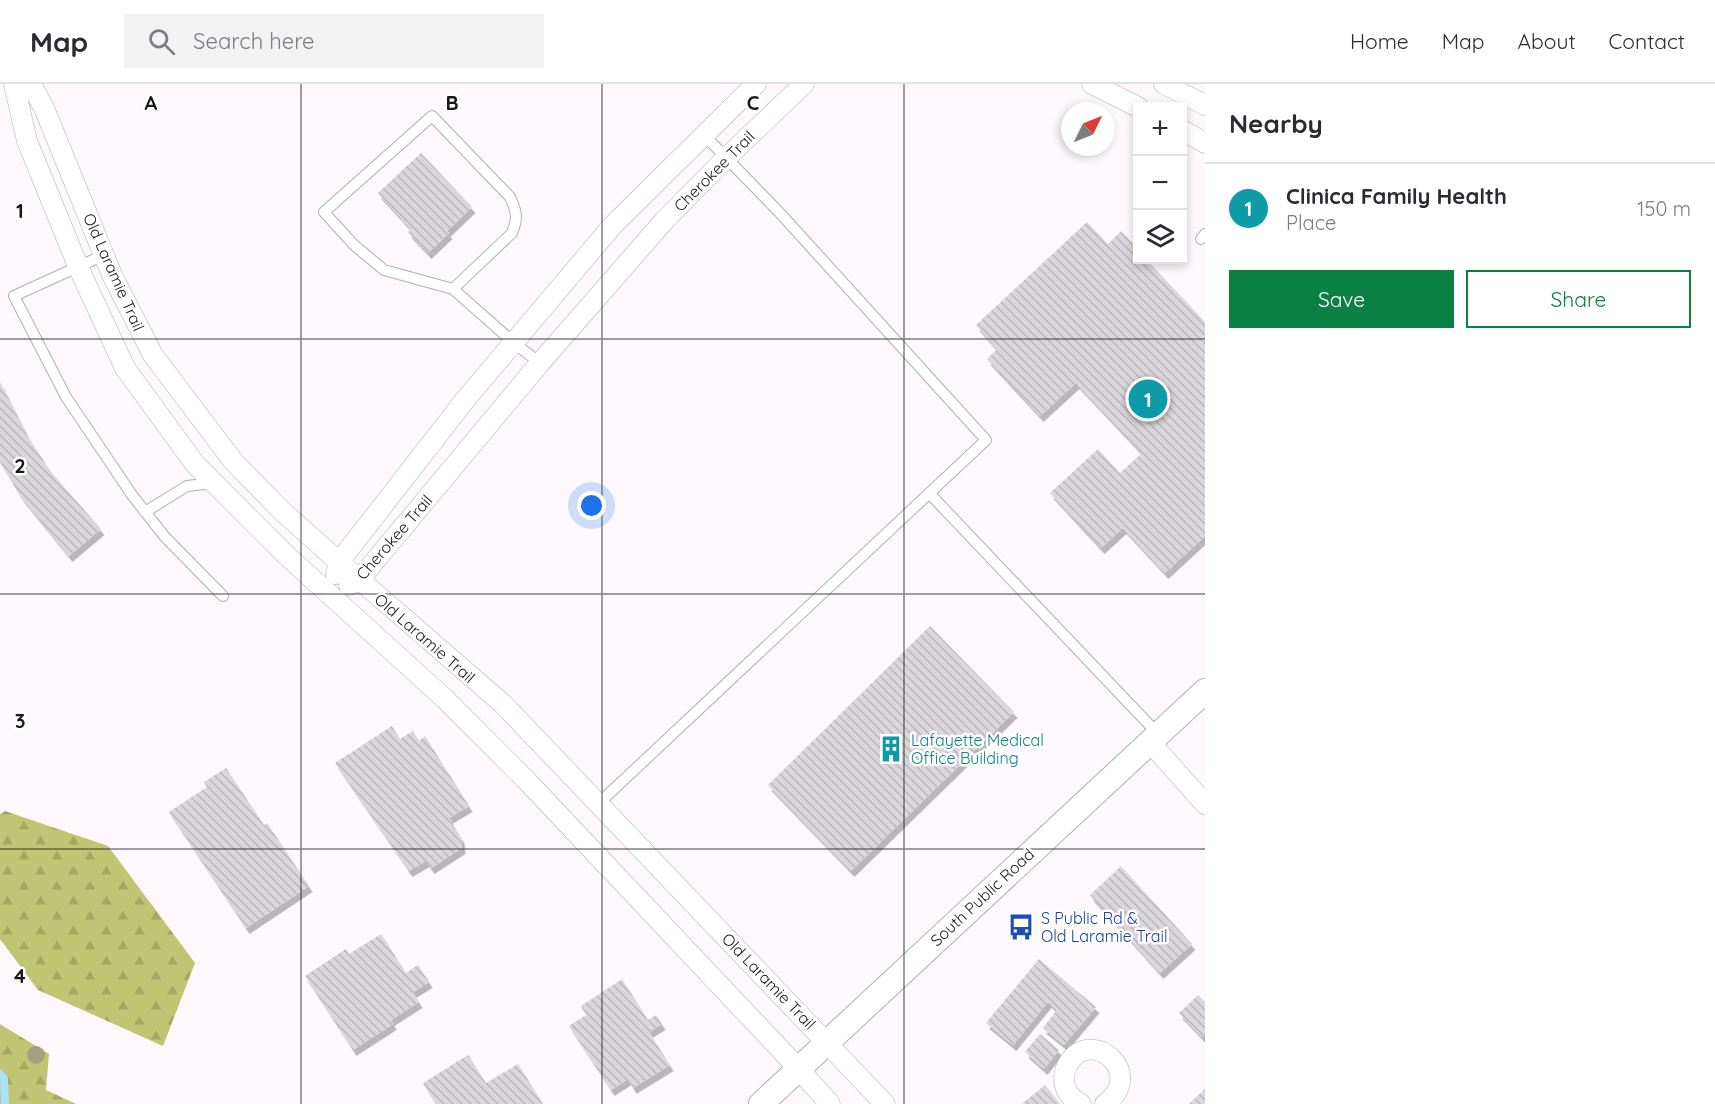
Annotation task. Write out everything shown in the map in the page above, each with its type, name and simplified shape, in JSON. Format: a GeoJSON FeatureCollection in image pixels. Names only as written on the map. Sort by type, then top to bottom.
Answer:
{"type":"FeatureCollection","features":[{"type":"Feature","properties":{"kind":"street","name":"Old Laramie Trail"},"geometry":{"type":"LineString","coordinates":[[14,84],[27,141],[78,267],[125,368],[195,464],[286,555],[469,723],[830,1104]]}},
{"type":"Feature","properties":{"kind":"street","name":"Old Laramie Trail"},"geometry":{"type":"LineString","coordinates":[[31,84],[44,108],[112,275],[153,355],[233,461],[282,511],[503,704],[885,1104]]}},
{"type":"Feature","properties":{"kind":"street","name":"Cherokee Trail"},"geometry":{"type":"LineString","coordinates":[[331,594],[339,562],[426,449],[513,342],[613,225],[756,84]]}},
{"type":"Feature","properties":{"kind":"street","name":"Cherokee Trail"},"geometry":{"type":"LineString","coordinates":[[331,594],[359,580],[540,363],[664,221],[804,84]]}},
{"type":"Feature","properties":{"kind":"street"},"geometry":{"type":"LineString","coordinates":[[1092,84],[1133,104]]}},
{"type":"Feature","properties":{"kind":"street"},"geometry":{"type":"LineString","coordinates":[[1164,84],[1205,105]]}},
{"type":"Feature","properties":{"kind":"street"},"geometry":{"type":"LineString","coordinates":[[1187,133],[1205,143]]}},
{"type":"Feature","properties":{"kind":"street","name":"South Public Road"},"geometry":{"type":"LineString","coordinates":[[761,1104],[1205,691]]}},
{"type":"Feature","properties":{"kind":"street"},"geometry":{"type":"LineString","coordinates":[[1154,738],[1205,804]]}},
{"type":"Feature","properties":{"kind":"street"},"geometry":{"type":"LineString","coordinates":[[1081,1104],[1069,1095],[1064,1076],[1066,1066],[1072,1058],[1080,1052],[1090,1050],[1108,1055],[1116,1062],[1120,1071],[1121,1081],[1118,1090],[1105,1104]]}},
{"type":"Feature","properties":{"kind":"lane"},"geometry":{"type":"LineString","coordinates":[[453,289],[512,233],[517,222],[517,212],[510,197],[432,116],[324,212],[354,245],[384,270],[453,289],[540,363]]}},
{"type":"Feature","properties":{"kind":"lane"},"geometry":{"type":"LineString","coordinates":[[598,804],[986,440],[786,220],[704,135]]}},
{"type":"Feature","properties":{"kind":"lane"},"geometry":{"type":"LineString","coordinates":[[104,255],[14,296],[66,397],[132,495],[165,537],[223,596]]}},
{"type":"Feature","properties":{"kind":"lane"},"geometry":{"type":"LineString","coordinates":[[145,512],[187,486],[214,483]]}},
{"type":"Feature","properties":{"kind":"lane"},"geometry":{"type":"LineString","coordinates":[[929,494],[1154,738]]}},
{"type":"Feature","properties":{"kind":"green space"},"geometry":{"type":"Polygon","coordinates":[[[5,811],[108,846],[195,963],[163,1046],[38,990],[0,939],[0,814],[5,811]]]}},
{"type":"Feature","properties":{"kind":"green space"},"geometry":{"type":"Polygon","coordinates":[[[0,1024],[49,1054],[46,1090],[76,1104],[0,1104],[0,1024]]]}},
{"type":"Feature","properties":{"kind":"building"},"geometry":{"type":"Polygon","coordinates":[[[421,153],[472,207],[428,253],[408,232],[411,229],[378,193],[421,153]]]}},
{"type":"Feature","properties":{"kind":"building"},"geometry":{"type":"Polygon","coordinates":[[[1087,222],[1108,244],[1121,231],[1133,244],[1133,264],[1151,264],[1205,322],[1205,536],[1165,573],[1123,528],[1101,548],[1050,493],[1098,449],[1120,473],[1142,453],[1076,383],[1040,416],[987,359],[997,349],[976,325],[1087,222]]]}},
{"type":"Feature","properties":{"kind":"building"},"geometry":{"type":"Polygon","coordinates":[[[0,382],[28,437],[51,472],[101,529],[69,556],[21,497],[0,462],[0,382]]]}},
{"type":"Feature","properties":{"kind":"building","name":"Lafayette Medical Office Building"},"geometry":{"type":"Polygon","coordinates":[[[930,626],[1014,712],[851,871],[768,785],[930,626]]]}},
{"type":"Feature","properties":{"kind":"building"},"geometry":{"type":"Polygon","coordinates":[[[392,726],[400,739],[413,731],[419,741],[425,736],[469,806],[449,818],[461,838],[462,848],[431,868],[426,861],[409,871],[335,763],[392,726]]]}},
{"type":"Feature","properties":{"kind":"building"},"geometry":{"type":"Polygon","coordinates":[[[226,768],[264,825],[267,823],[309,886],[246,928],[169,812],[207,787],[204,782],[226,768]]]}},
{"type":"Feature","properties":{"kind":"building"},"geometry":{"type":"Polygon","coordinates":[[[1121,866],[1192,944],[1160,973],[1090,895],[1121,866]]]}},
{"type":"Feature","properties":{"kind":"building"},"geometry":{"type":"Polygon","coordinates":[[[381,934],[406,973],[418,965],[429,982],[413,992],[419,1002],[391,1020],[393,1024],[353,1050],[305,976],[346,949],[349,954],[381,934]]]}},
{"type":"Feature","properties":{"kind":"building"},"geometry":{"type":"Polygon","coordinates":[[[1039,959],[1096,1007],[1064,1045],[1043,1028],[1057,1010],[1048,1002],[1013,1045],[986,1023],[1039,959]]]}},
{"type":"Feature","properties":{"kind":"building"},"geometry":{"type":"Polygon","coordinates":[[[622,979],[648,1020],[656,1015],[662,1024],[649,1032],[670,1065],[633,1088],[628,1079],[611,1090],[569,1026],[586,1015],[581,1006],[622,979]]]}},
{"type":"Feature","properties":{"kind":"building"},"geometry":{"type":"Polygon","coordinates":[[[1198,995],[1205,1002],[1205,1034],[1202,1037],[1179,1013],[1198,995]]]}},
{"type":"Feature","properties":{"kind":"building"},"geometry":{"type":"Polygon","coordinates":[[[1040,1034],[1059,1050],[1044,1069],[1025,1052],[1040,1034]]]}},
{"type":"Feature","properties":{"kind":"building"},"geometry":{"type":"Polygon","coordinates":[[[468,1055],[486,1083],[518,1064],[543,1104],[436,1104],[423,1083],[468,1055]]]}},
{"type":"Feature","properties":{"kind":"building"},"geometry":{"type":"Polygon","coordinates":[[[1045,1085],[1060,1104],[1022,1104],[1045,1085]]]}},
{"type":"Feature","properties":{"kind":"building"},"geometry":{"type":"Polygon","coordinates":[[[1205,1089],[1205,1104],[1189,1104],[1205,1089]]]}},
{"type":"Feature","properties":{"kind":"waterway"},"geometry":{"type":"LineString","coordinates":[[0,1074],[4,1078],[5,1104]]}},
{"type":"Feature","properties":{"kind":"place","name":"Clinica Family Health"},"geometry":{"type":"Point","coordinates":[1148,399]}},
{"type":"Feature","properties":{"kind":"place","name":"Lafayette Medical Office Building"},"geometry":{"type":"Point","coordinates":[891,749]}},
{"type":"Feature","properties":{"kind":"place","name":"S Public Rd & Old Laramie Trail"},"geometry":{"type":"Point","coordinates":[1021,927]}}]}
